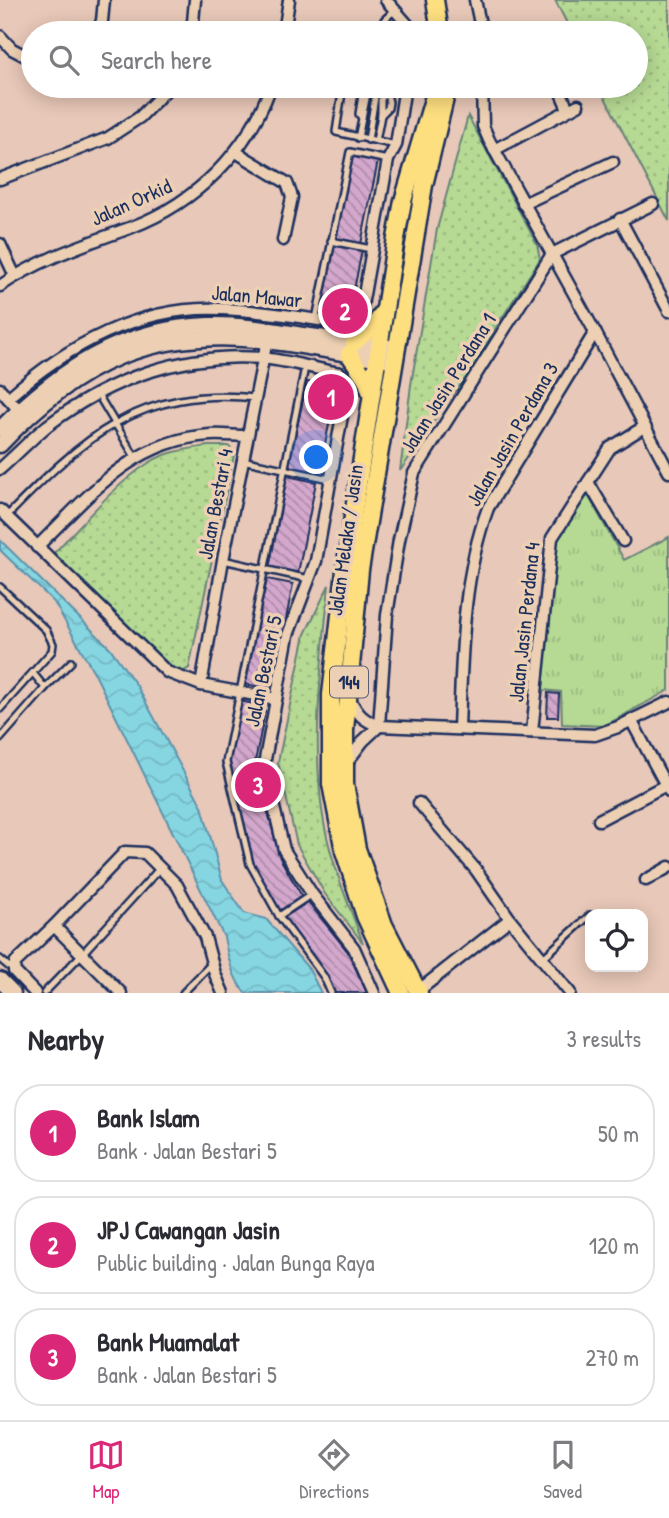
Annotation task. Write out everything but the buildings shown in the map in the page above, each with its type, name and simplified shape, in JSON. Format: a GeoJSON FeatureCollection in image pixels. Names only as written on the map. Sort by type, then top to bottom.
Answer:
{"type":"FeatureCollection","features":[{"type":"Feature","properties":{"kind":"main road"},"geometry":{"type":"LineString","coordinates":[[435,0],[439,21]]}},
{"type":"Feature","properties":{"kind":"main road"},"geometry":{"type":"LineString","coordinates":[[442,21],[444,0]]}},
{"type":"Feature","properties":{"kind":"main road","name":"Jalan Melaka / Jasin"},"geometry":{"type":"LineString","coordinates":[[401,993],[365,916],[344,851],[331,784],[331,695],[346,562],[370,394],[403,201],[434,98]]}},
{"type":"Feature","properties":{"kind":"main road","name":"Jalan Melaka / Jasin"},"geometry":{"type":"LineString","coordinates":[[419,992],[384,925],[357,849],[345,784],[345,765],[348,694],[360,570],[424,185],[445,98]]}},
{"type":"Feature","properties":{"kind":"main road"},"geometry":{"type":"LineString","coordinates":[[370,394],[352,349],[376,323],[385,308]]}},
{"type":"Feature","properties":{"kind":"street"},"geometry":{"type":"LineString","coordinates":[[102,21],[104,0]]}},
{"type":"Feature","properties":{"kind":"street"},"geometry":{"type":"LineString","coordinates":[[193,21],[195,0]]}},
{"type":"Feature","properties":{"kind":"street"},"geometry":{"type":"LineString","coordinates":[[286,21],[289,0]]}},
{"type":"Feature","properties":{"kind":"street"},"geometry":{"type":"LineString","coordinates":[[386,0],[405,21]]}},
{"type":"Feature","properties":{"kind":"street"},"geometry":{"type":"LineString","coordinates":[[475,0],[479,21]]}},
{"type":"Feature","properties":{"kind":"street"},"geometry":{"type":"LineString","coordinates":[[0,36],[12,49],[21,54]]}},
{"type":"Feature","properties":{"kind":"street"},"geometry":{"type":"LineString","coordinates":[[0,179],[108,138],[140,117],[158,98]]}},
{"type":"Feature","properties":{"kind":"street","name":"Jalan Orkid"},"geometry":{"type":"LineString","coordinates":[[0,286],[56,254],[134,226],[175,207],[204,186],[236,152],[267,98]]}},
{"type":"Feature","properties":{"kind":"street","name":"Jalan Mawar"},"geometry":{"type":"LineString","coordinates":[[8,398],[36,373],[64,354],[102,334],[138,321],[179,312],[218,309],[349,325],[360,317],[388,160],[396,145],[403,98]]}},
{"type":"Feature","properties":{"kind":"street"},"geometry":{"type":"LineString","coordinates":[[482,98],[483,126],[494,150],[595,331],[669,472]]}},
{"type":"Feature","properties":{"kind":"street"},"geometry":{"type":"LineString","coordinates":[[494,150],[573,107],[567,98]]}},
{"type":"Feature","properties":{"kind":"street"},"geometry":{"type":"LineString","coordinates":[[396,145],[404,146],[411,153],[414,165]]}},
{"type":"Feature","properties":{"kind":"street"},"geometry":{"type":"LineString","coordinates":[[236,152],[287,183],[292,197],[283,240]]}},
{"type":"Feature","properties":{"kind":"street"},"geometry":{"type":"LineString","coordinates":[[523,204],[614,162]]}},
{"type":"Feature","properties":{"kind":"street"},"geometry":{"type":"LineString","coordinates":[[552,254],[653,204]]}},
{"type":"Feature","properties":{"kind":"street"},"geometry":{"type":"LineString","coordinates":[[620,219],[669,312]]}},
{"type":"Feature","properties":{"kind":"street"},"geometry":{"type":"LineString","coordinates":[[0,244],[15,276]]}},
{"type":"Feature","properties":{"kind":"street","name":"Jalan Jasin Perdana 1"},"geometry":{"type":"LineString","coordinates":[[379,726],[387,615],[398,540],[414,473],[552,254]]}},
{"type":"Feature","properties":{"kind":"street"},"geometry":{"type":"LineString","coordinates":[[0,445],[41,390],[80,362],[133,338],[171,328],[211,325],[395,354]]}},
{"type":"Feature","properties":{"kind":"street","name":"Jalan Jasin Perdana 3"},"geometry":{"type":"LineString","coordinates":[[459,728],[466,604],[480,530],[488,508],[595,331]]}},
{"type":"Feature","properties":{"kind":"street","name":"Jalan Bestari 4"},"geometry":{"type":"LineString","coordinates":[[201,685],[267,335]]}},
{"type":"Feature","properties":{"kind":"street","name":"Jalan Bestari 5"},"geometry":{"type":"LineString","coordinates":[[0,469],[46,428],[97,393],[132,376],[169,365],[200,360],[262,358],[340,373],[345,379],[347,388],[316,561],[288,635],[264,765],[284,850],[312,894],[354,948],[374,993]]}},
{"type":"Feature","properties":{"kind":"street"},"geometry":{"type":"LineString","coordinates":[[0,389],[22,414]]}},
{"type":"Feature","properties":{"kind":"street"},"geometry":{"type":"LineString","coordinates":[[0,429],[22,414]]}},
{"type":"Feature","properties":{"kind":"street","name":"Jalan Jasin Perdana 4"},"geometry":{"type":"LineString","coordinates":[[532,732],[549,545],[610,448],[644,427]]}},
{"type":"Feature","properties":{"kind":"street"},"geometry":{"type":"LineString","coordinates":[[37,547],[113,472],[135,457],[180,441],[209,435],[247,436]]}},
{"type":"Feature","properties":{"kind":"street"},"geometry":{"type":"LineString","coordinates":[[588,482],[623,541]]}},
{"type":"Feature","properties":{"kind":"street"},"geometry":{"type":"LineString","coordinates":[[4,513],[167,672],[201,685],[276,699]]}},
{"type":"Feature","properties":{"kind":"street"},"geometry":{"type":"LineString","coordinates":[[348,694],[358,714],[365,721],[379,726],[595,735],[669,702]]}},
{"type":"Feature","properties":{"kind":"street"},"geometry":{"type":"LineString","coordinates":[[599,820],[667,788],[631,720]]}},
{"type":"Feature","properties":{"kind":"street"},"geometry":{"type":"LineString","coordinates":[[345,765],[363,741],[379,726]]}},
{"type":"Feature","properties":{"kind":"street"},"geometry":{"type":"LineString","coordinates":[[419,803],[488,885],[510,919],[570,993]]}},
{"type":"Feature","properties":{"kind":"street"},"geometry":{"type":"LineString","coordinates":[[35,993],[14,971],[15,962],[54,926],[125,852],[132,851],[145,853],[177,885],[205,937],[223,993]]}},
{"type":"Feature","properties":{"kind":"street"},"geometry":{"type":"LineString","coordinates":[[646,880],[669,867]]}},
{"type":"Feature","properties":{"kind":"street"},"geometry":{"type":"LineString","coordinates":[[419,992],[510,919]]}},
{"type":"Feature","properties":{"kind":"street"},"geometry":{"type":"LineString","coordinates":[[54,926],[121,993]]}},
{"type":"Feature","properties":{"kind":"street"},"geometry":{"type":"LineString","coordinates":[[0,980],[13,993]]}},
{"type":"Feature","properties":{"kind":"lane"},"geometry":{"type":"LineString","coordinates":[[384,21],[396,10]]}},
{"type":"Feature","properties":{"kind":"lane"},"geometry":{"type":"LineString","coordinates":[[343,98],[336,132],[396,145]]}},
{"type":"Feature","properties":{"kind":"lane"},"geometry":{"type":"LineString","coordinates":[[358,138],[362,118],[359,114],[363,98]]}},
{"type":"Feature","properties":{"kind":"lane"},"geometry":{"type":"LineString","coordinates":[[368,140],[375,98]]}},
{"type":"Feature","properties":{"kind":"lane"},"geometry":{"type":"LineString","coordinates":[[376,141],[381,115],[388,108],[388,98]]}},
{"type":"Feature","properties":{"kind":"lane"},"geometry":{"type":"LineString","coordinates":[[316,320],[349,152],[388,160]]}},
{"type":"Feature","properties":{"kind":"lane"},"geometry":{"type":"LineString","coordinates":[[331,241],[371,249]]}},
{"type":"Feature","properties":{"kind":"lane"},"geometry":{"type":"LineString","coordinates":[[305,367],[226,762],[250,864],[279,916],[324,977],[331,993]]}},
{"type":"Feature","properties":{"kind":"lane"},"geometry":{"type":"LineString","coordinates":[[97,393],[135,457]]}},
{"type":"Feature","properties":{"kind":"lane"},"geometry":{"type":"LineString","coordinates":[[4,513],[81,446],[115,423],[141,410],[180,399],[223,394],[256,398]]}},
{"type":"Feature","properties":{"kind":"lane"},"geometry":{"type":"LineString","coordinates":[[242,460],[330,479]]}},
{"type":"Feature","properties":{"kind":"lane"},"geometry":{"type":"LineString","coordinates":[[223,560],[309,579]]}},
{"type":"Feature","properties":{"kind":"lane"},"geometry":{"type":"LineString","coordinates":[[0,587],[46,630],[53,644],[52,651],[0,709]]}},
{"type":"Feature","properties":{"kind":"lane"},"geometry":{"type":"LineString","coordinates":[[0,739],[71,662]]}},
{"type":"Feature","properties":{"kind":"lane"},"geometry":{"type":"LineString","coordinates":[[33,673],[45,688]]}},
{"type":"Feature","properties":{"kind":"lane"},"geometry":{"type":"LineString","coordinates":[[44,993],[160,868]]}},
{"type":"Feature","properties":{"kind":"lane"},"geometry":{"type":"LineString","coordinates":[[279,916],[312,894]]}},
{"type":"Feature","properties":{"kind":"lane"},"geometry":{"type":"LineString","coordinates":[[542,959],[585,920]]}},
{"type":"Feature","properties":{"kind":"lane"},"geometry":{"type":"LineString","coordinates":[[0,959],[14,971]]}},
{"type":"Feature","properties":{"kind":"lane"},"geometry":{"type":"LineString","coordinates":[[183,993],[212,963]]}},
{"type":"Feature","properties":{"kind":"green space"},"geometry":{"type":"Polygon","coordinates":[[[555,0],[669,0],[669,221],[605,98],[648,98],[648,21],[566,21],[555,0]]]}},
{"type":"Feature","properties":{"kind":"green space"},"geometry":{"type":"Polygon","coordinates":[[[468,116],[537,244],[540,259],[471,371],[400,471],[411,385],[437,229],[468,116]]]}},
{"type":"Feature","properties":{"kind":"green space"},"geometry":{"type":"Polygon","coordinates":[[[208,446],[229,446],[234,455],[189,668],[182,672],[171,670],[55,559],[54,553],[100,504],[137,471],[164,455],[208,446]]]}},
{"type":"Feature","properties":{"kind":"green space"},"geometry":{"type":"Polygon","coordinates":[[[583,496],[589,497],[624,560],[669,537],[669,690],[604,726],[562,724],[561,692],[543,690],[556,540],[583,496]]]}},
{"type":"Feature","properties":{"kind":"green space"},"geometry":{"type":"Polygon","coordinates":[[[329,585],[319,698],[319,782],[329,844],[363,943],[325,894],[297,845],[278,762],[305,634],[329,585]]]}},
{"type":"Feature","properties":{"kind":"water"},"geometry":{"type":"Polygon","coordinates":[[[0,540],[110,648],[137,686],[202,806],[222,880],[244,913],[266,919],[309,969],[321,993],[245,993],[231,967],[224,937],[95,674],[54,602],[0,550],[0,540]]]}},
{"type":"Feature","properties":{"kind":"place","name":"JPJ Cawangan Jasin"},"geometry":{"type":"Point","coordinates":[345,311]}},
{"type":"Feature","properties":{"kind":"place","name":"Bank Islam"},"geometry":{"type":"Point","coordinates":[331,397]}},
{"type":"Feature","properties":{"kind":"place","name":"Bank Muamalat"},"geometry":{"type":"Point","coordinates":[258,785]}}]}
